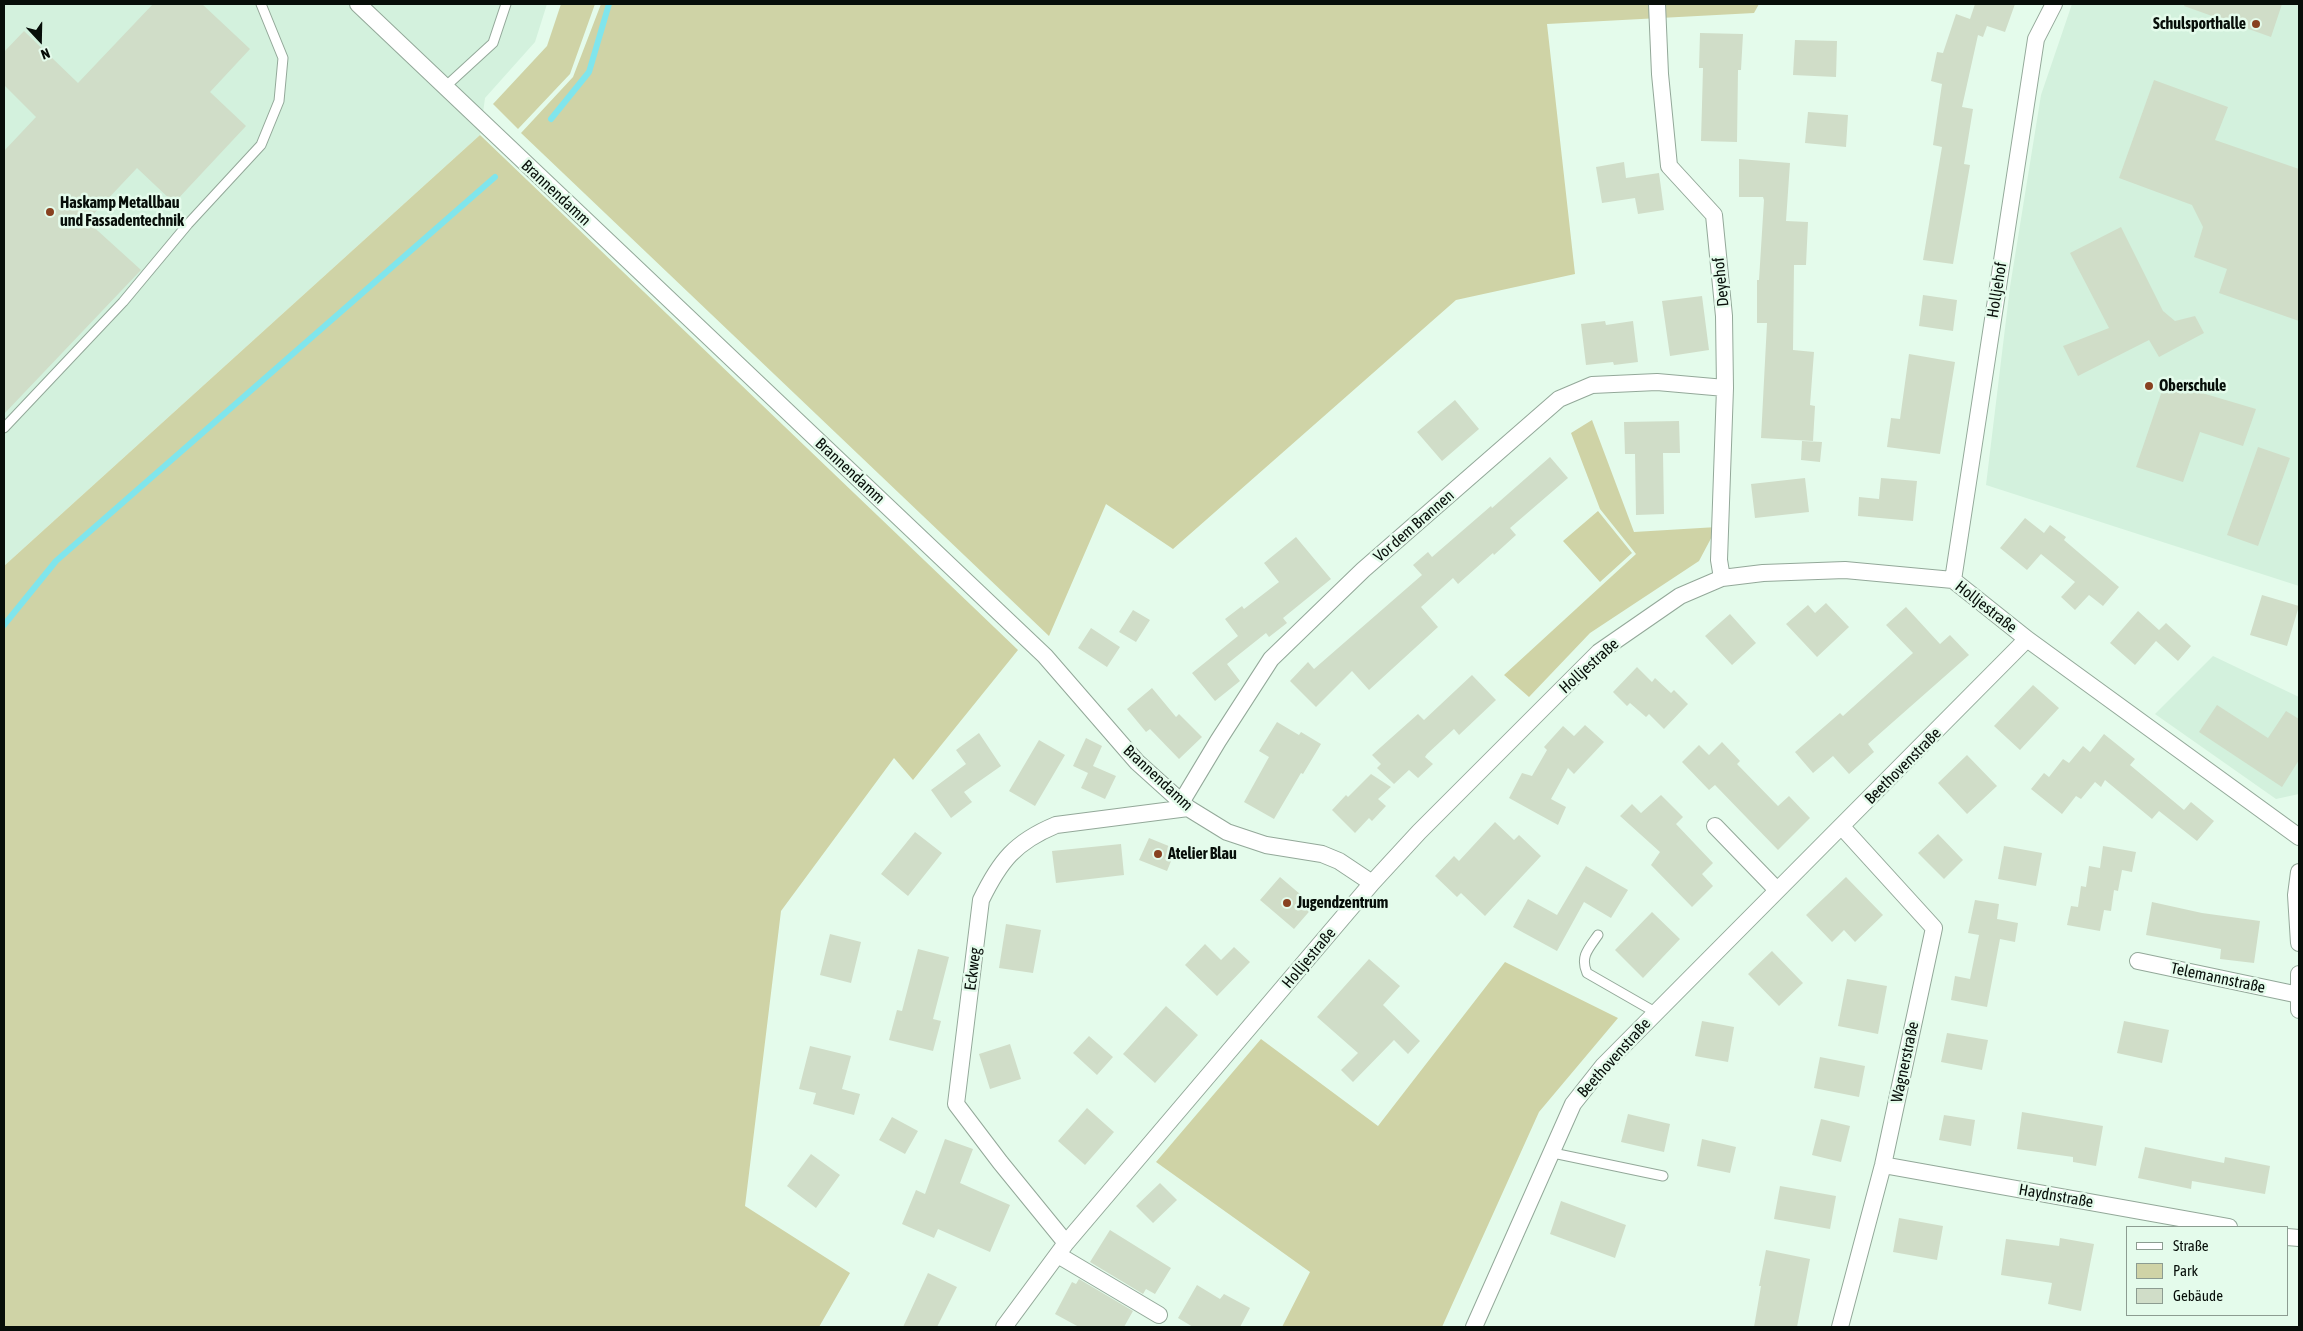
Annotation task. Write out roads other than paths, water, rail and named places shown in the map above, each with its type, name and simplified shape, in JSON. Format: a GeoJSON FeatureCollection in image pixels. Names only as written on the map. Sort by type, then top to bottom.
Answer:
{"type":"FeatureCollection","features":[{"type":"Feature","properties":{"kind":"street","name":"Brannendamm"},"geometry":{"type":"LineString","coordinates":[[358,4],[1045,656],[1137,762],[1185,804],[1227,832],[1266,845],[1322,854],[1357,872],[1372,883]]}},
{"type":"Feature","properties":{"kind":"street","name":"Deyehof"},"geometry":{"type":"LineString","coordinates":[[1657,4],[1660,74],[1669,166],[1714,215],[1724,316],[1725,388],[1720,560],[1722,578]]}},
{"type":"Feature","properties":{"kind":"street","name":"Holljehof"},"geometry":{"type":"LineString","coordinates":[[1953,580],[2036,39],[2054,4]]}},
{"type":"Feature","properties":{"kind":"street","name":"Vor dem Brannen"},"geometry":{"type":"LineString","coordinates":[[1185,804],[1218,741],[1271,659],[1364,570],[1559,399],[1592,385],[1657,382],[1725,388]]}},
{"type":"Feature","properties":{"kind":"street","name":"Holljestraße"},"geometry":{"type":"LineString","coordinates":[[1004,1327],[1062,1249],[1372,883],[1419,832],[1599,652],[1680,596],[1722,578],[1763,573],[1845,570],[1953,580],[2027,640],[2076,673],[2299,837]]}},
{"type":"Feature","properties":{"kind":"street","name":"Beethovenstraße"},"geometry":{"type":"LineString","coordinates":[[1474,1327],[1573,1104],[1602,1066],[2027,640]]}},
{"type":"Feature","properties":{"kind":"street","name":"Eckweg"},"geometry":{"type":"LineString","coordinates":[[1062,1249],[956,1104],[981,900],[995,872],[1011,852],[1036,834],[1056,825],[1185,804]]}},
{"type":"Feature","properties":{"kind":"street"},"geometry":{"type":"LineString","coordinates":[[1715,826],[1777,890]]}},
{"type":"Feature","properties":{"kind":"street","name":"Wagnerstraße"},"geometry":{"type":"LineString","coordinates":[[1840,1327],[1883,1165],[1934,928],[1842,827]]}},
{"type":"Feature","properties":{"kind":"street"},"geometry":{"type":"LineString","coordinates":[[2299,872],[2296,895],[2299,942]]}},
{"type":"Feature","properties":{"kind":"street","name":"Telemannstraße"},"geometry":{"type":"LineString","coordinates":[[2138,962],[2299,995]]}},
{"type":"Feature","properties":{"kind":"street"},"geometry":{"type":"LineString","coordinates":[[2299,974],[2299,1010]]}},
{"type":"Feature","properties":{"kind":"street","name":"Haydnstraße"},"geometry":{"type":"LineString","coordinates":[[1883,1165],[2223,1226]]}},
{"type":"Feature","properties":{"kind":"street"},"geometry":{"type":"LineString","coordinates":[[1062,1249],[1160,1315]]}},
{"type":"Feature","properties":{"kind":"lane"},"geometry":{"type":"LineString","coordinates":[[4,428],[123,302],[188,224],[261,145],[279,101],[283,58],[261,4]]}},
{"type":"Feature","properties":{"kind":"lane"},"geometry":{"type":"LineString","coordinates":[[445,87],[493,42],[506,4]]}},
{"type":"Feature","properties":{"kind":"lane"},"geometry":{"type":"LineString","coordinates":[[1598,935],[1584,955],[1583,964],[1587,973],[1655,1012]]}},
{"type":"Feature","properties":{"kind":"lane"},"geometry":{"type":"LineString","coordinates":[[1553,1152],[1663,1176]]}},
{"type":"Feature","properties":{"kind":"waterway"},"geometry":{"type":"LineString","coordinates":[[551,119],[589,72],[609,4]]}},
{"type":"Feature","properties":{"kind":"waterway"},"geometry":{"type":"LineString","coordinates":[[4,625],[56,561],[495,177]]}},
{"type":"Feature","properties":{"kind":"place","name":"Schulsporthalle"},"geometry":{"type":"Point","coordinates":[2256,24]}},
{"type":"Feature","properties":{"kind":"place","name":"Haskamp Metallbau und Fassadentechnik"},"geometry":{"type":"Point","coordinates":[50,212]}},
{"type":"Feature","properties":{"kind":"place","name":"Oberschule"},"geometry":{"type":"Point","coordinates":[2149,386]}},
{"type":"Feature","properties":{"kind":"place","name":"Atelier Blau"},"geometry":{"type":"Point","coordinates":[1158,854]}},
{"type":"Feature","properties":{"kind":"place","name":"Jugendzentrum"},"geometry":{"type":"Point","coordinates":[1287,903]}}]}
